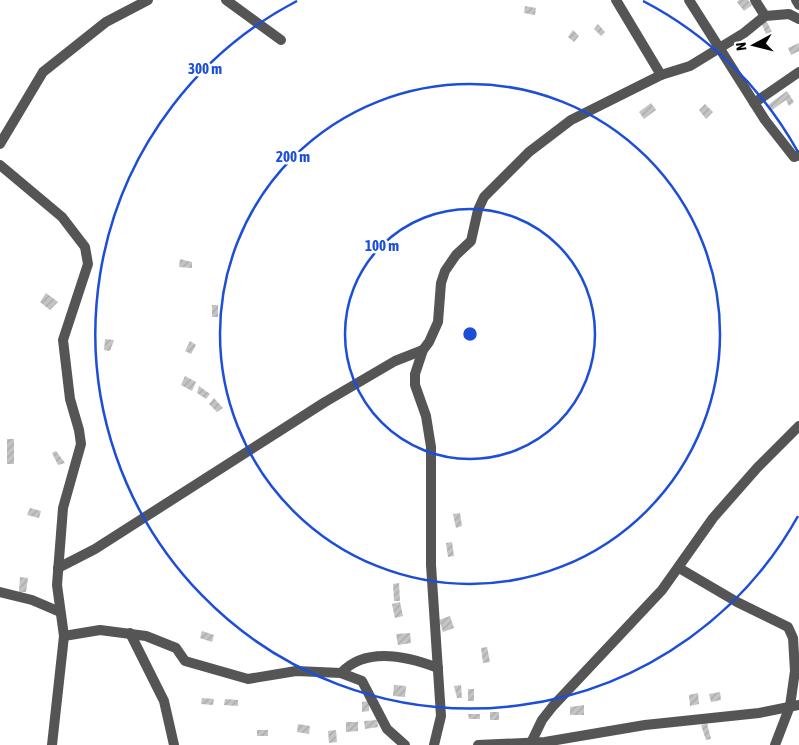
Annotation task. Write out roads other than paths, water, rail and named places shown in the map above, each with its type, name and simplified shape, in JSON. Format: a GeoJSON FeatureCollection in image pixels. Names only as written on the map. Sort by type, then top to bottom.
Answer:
{"type":"FeatureCollection","features":[{"type":"Feature","properties":{"kind":"street"},"geometry":{"type":"LineString","coordinates":[[0,144],[43,72],[106,22],[148,0]]}},
{"type":"Feature","properties":{"kind":"street"},"geometry":{"type":"LineString","coordinates":[[226,0],[281,40]]}},
{"type":"Feature","properties":{"kind":"street"},"geometry":{"type":"LineString","coordinates":[[616,0],[661,75]]}},
{"type":"Feature","properties":{"kind":"street"},"geometry":{"type":"LineString","coordinates":[[690,0],[754,103],[794,157],[799,155]]}},
{"type":"Feature","properties":{"kind":"street"},"geometry":{"type":"LineString","coordinates":[[755,0],[765,16]]}},
{"type":"Feature","properties":{"kind":"street"},"geometry":{"type":"LineString","coordinates":[[796,0],[799,5]]}},
{"type":"Feature","properties":{"kind":"street"},"geometry":{"type":"LineString","coordinates":[[434,745],[441,716],[431,565],[431,446],[426,416],[415,386],[415,374],[423,350],[438,322],[443,276],[456,255],[471,241],[478,210],[484,197],[529,152],[571,120],[661,75],[690,66],[744,33],[765,16],[789,14],[799,19]]}},
{"type":"Feature","properties":{"kind":"street"},"geometry":{"type":"LineString","coordinates":[[754,103],[799,72]]}},
{"type":"Feature","properties":{"kind":"street"},"geometry":{"type":"LineString","coordinates":[[0,165],[28,186],[62,217],[85,247],[88,264],[83,285],[63,340],[70,399],[81,444],[63,508],[58,568],[60,612],[64,636],[52,745]]}},
{"type":"Feature","properties":{"kind":"street"},"geometry":{"type":"LineString","coordinates":[[58,568],[103,544],[325,402],[395,361],[423,350]]}},
{"type":"Feature","properties":{"kind":"street"},"geometry":{"type":"LineString","coordinates":[[531,743],[542,720],[662,590],[713,518],[757,468],[799,426]]}},
{"type":"Feature","properties":{"kind":"street"},"geometry":{"type":"LineString","coordinates":[[679,568],[737,602],[788,627],[793,638],[795,654],[795,705],[775,745]]}},
{"type":"Feature","properties":{"kind":"street"},"geometry":{"type":"LineString","coordinates":[[0,592],[32,600],[60,612]]}},
{"type":"Feature","properties":{"kind":"street"},"geometry":{"type":"LineString","coordinates":[[64,636],[100,630],[146,636],[176,648],[185,661],[248,679],[296,670],[341,673],[362,681],[387,729],[405,745]]}},
{"type":"Feature","properties":{"kind":"street"},"geometry":{"type":"LineString","coordinates":[[130,633],[164,701],[174,745]]}},
{"type":"Feature","properties":{"kind":"street"},"geometry":{"type":"LineString","coordinates":[[341,673],[350,663],[370,656],[411,658],[438,668]]}},
{"type":"Feature","properties":{"kind":"street"},"geometry":{"type":"LineString","coordinates":[[478,745],[545,743],[645,725],[759,712],[795,705]]}}]}
